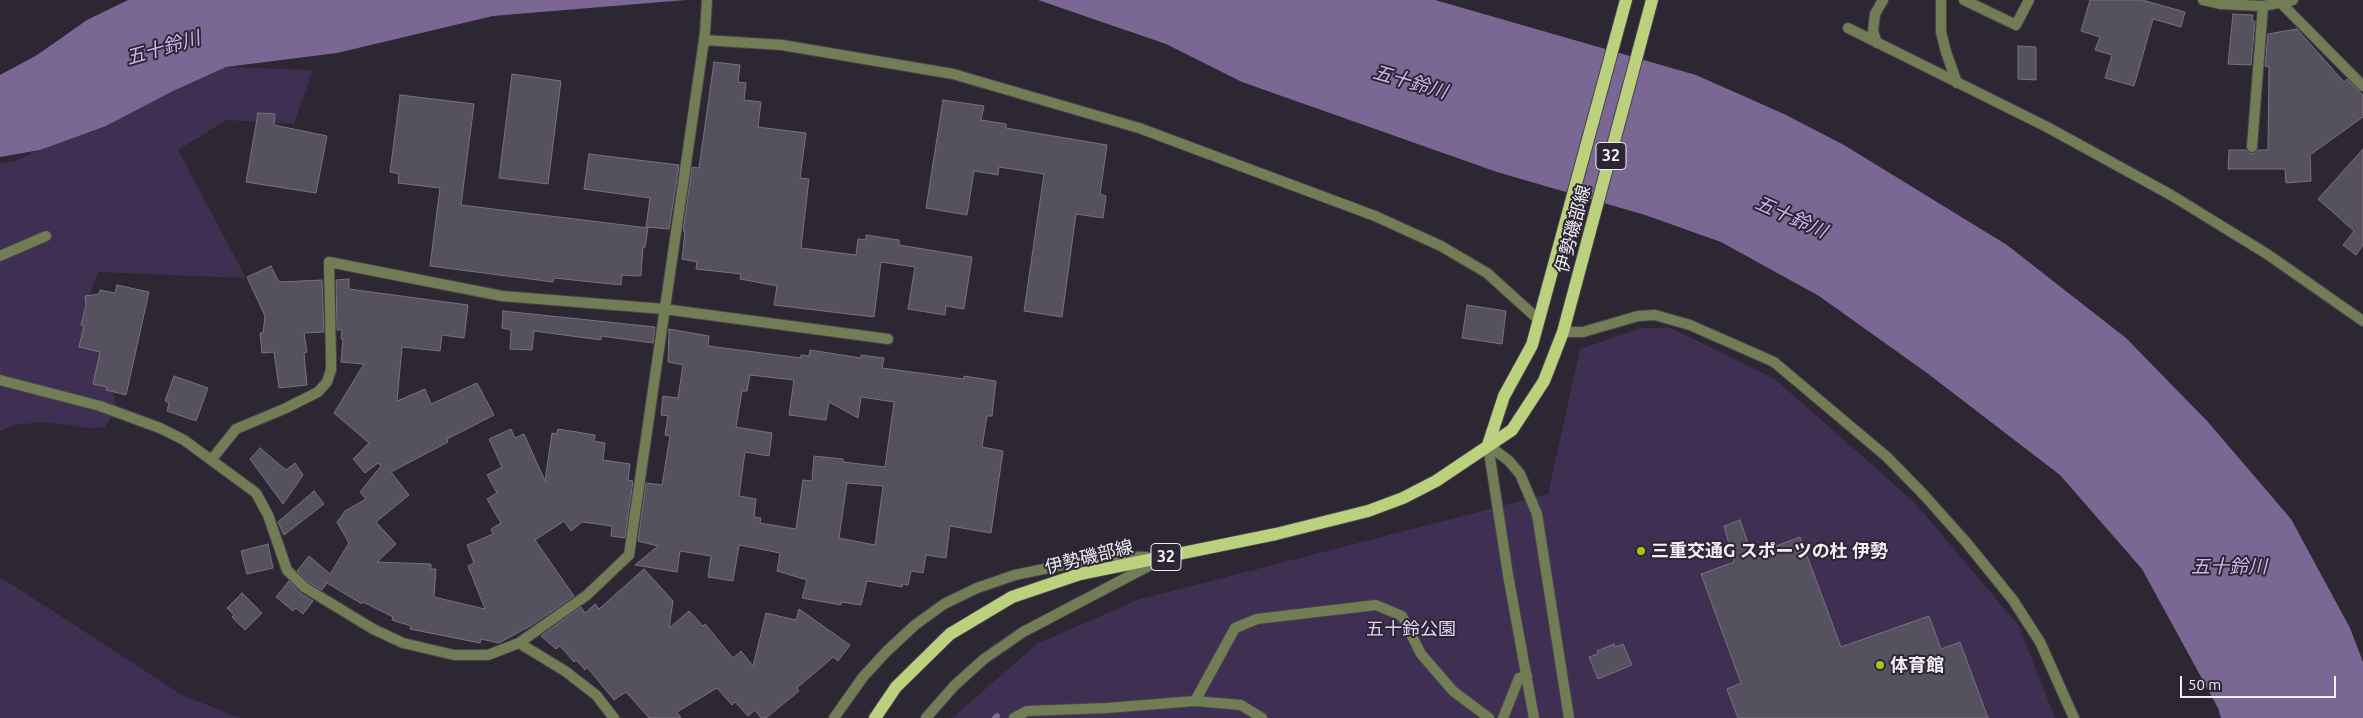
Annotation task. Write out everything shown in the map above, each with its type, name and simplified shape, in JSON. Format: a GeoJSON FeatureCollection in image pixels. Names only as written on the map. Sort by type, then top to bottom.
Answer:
{"type":"FeatureCollection","features":[{"type":"Feature","properties":{"kind":"main road","name":"伊勢磯部線"},"geometry":{"type":"LineString","coordinates":[[1488,445],[1504,396],[1532,345],[1626,0]]}},
{"type":"Feature","properties":{"kind":"main road","name":"伊勢磯部線"},"geometry":{"type":"LineString","coordinates":[[875,718],[896,687],[944,639],[991,608],[1012,598],[1080,574],[1276,534],[1368,510],[1403,498],[1436,481],[1512,430],[1528,409],[1544,381],[1563,332],[1652,0]]}},
{"type":"Feature","properties":{"kind":"street"},"geometry":{"type":"LineString","coordinates":[[0,381],[100,406],[160,428],[184,440],[256,493],[268,515],[287,570],[304,586],[373,629],[403,644],[454,655],[488,655],[519,643],[587,595],[628,555],[704,36],[707,0]]}},
{"type":"Feature","properties":{"kind":"street"},"geometry":{"type":"LineString","coordinates":[[1877,43],[1873,31],[1875,14],[1883,0]]}},
{"type":"Feature","properties":{"kind":"street"},"geometry":{"type":"LineString","coordinates":[[1941,0],[1941,32],[1957,83]]}},
{"type":"Feature","properties":{"kind":"street"},"geometry":{"type":"LineString","coordinates":[[1964,0],[2016,26],[2030,0]]}},
{"type":"Feature","properties":{"kind":"street"},"geometry":{"type":"LineString","coordinates":[[2204,0],[2221,4],[2264,6],[2282,4],[2293,0]]}},
{"type":"Feature","properties":{"kind":"street"},"geometry":{"type":"LineString","coordinates":[[2282,4],[2363,86]]}},
{"type":"Feature","properties":{"kind":"street"},"geometry":{"type":"LineString","coordinates":[[2252,147],[2264,6]]}},
{"type":"Feature","properties":{"kind":"street"},"geometry":{"type":"LineString","coordinates":[[1848,28],[2047,127],[2171,195],[2267,254],[2363,321]]}},
{"type":"Feature","properties":{"kind":"street"},"geometry":{"type":"LineString","coordinates":[[704,36],[782,45],[953,74],[1139,128],[1375,216],[1441,246],[1487,273],[1539,320]]}},
{"type":"Feature","properties":{"kind":"street"},"geometry":{"type":"LineString","coordinates":[[0,256],[46,236]]}},
{"type":"Feature","properties":{"kind":"street"},"geometry":{"type":"LineString","coordinates":[[212,459],[236,429],[284,409],[318,392],[327,382],[331,370],[329,262],[502,296],[664,309],[888,339]]}},
{"type":"Feature","properties":{"kind":"street"},"geometry":{"type":"LineString","coordinates":[[1563,332],[1583,332],[1638,316],[1655,315],[1690,324],[1774,362],[1887,457],[1966,542],[2013,600],[2040,642],[2074,718]]}},
{"type":"Feature","properties":{"kind":"street"},"geometry":{"type":"LineString","coordinates":[[1488,445],[1508,576],[1534,718]]}},
{"type":"Feature","properties":{"kind":"street"},"geometry":{"type":"LineString","coordinates":[[1488,445],[1509,461],[1520,474],[1537,514],[1569,718]]}},
{"type":"Feature","properties":{"kind":"street"},"geometry":{"type":"LineString","coordinates":[[834,718],[863,677],[915,625],[944,604],[977,588],[1015,575],[1106,556],[1168,557]]}},
{"type":"Feature","properties":{"kind":"street"},"geometry":{"type":"LineString","coordinates":[[926,718],[954,686],[984,659],[1023,632],[1168,557]]}},
{"type":"Feature","properties":{"kind":"street"},"geometry":{"type":"LineString","coordinates":[[1195,701],[1235,628],[1257,619],[1376,605],[1402,616],[1420,654],[1453,692],[1488,718]]}},
{"type":"Feature","properties":{"kind":"street"},"geometry":{"type":"LineString","coordinates":[[519,643],[565,671],[596,695],[614,718]]}},
{"type":"Feature","properties":{"kind":"street"},"geometry":{"type":"LineString","coordinates":[[1503,718],[1519,678],[1527,676]]}},
{"type":"Feature","properties":{"kind":"street"},"geometry":{"type":"LineString","coordinates":[[1014,718],[1027,711],[1106,713],[1195,701],[1242,704],[1262,718]]}},
{"type":"Feature","properties":{"kind":"green space"},"geometry":{"type":"Polygon","coordinates":[[[226,67],[313,70],[294,124],[227,120],[178,150],[246,278],[98,272],[81,318],[103,357],[117,407],[105,427],[89,428],[45,422],[14,425],[0,431],[0,163],[15,161],[226,67]]]}},
{"type":"Feature","properties":{"kind":"green space","name":"三重交通G スポーツの杜 伊勢"},"geometry":{"type":"Polygon","coordinates":[[[1642,328],[1671,328],[1775,379],[1915,503],[2019,626],[2055,718],[952,718],[1037,644],[1137,600],[1548,494],[1580,349],[1642,328]]]}},
{"type":"Feature","properties":{"kind":"green space"},"geometry":{"type":"Polygon","coordinates":[[[0,578],[182,695],[240,718],[0,718],[0,578]]]}},
{"type":"Feature","properties":{"kind":"water","name":"五十鈴川"},"geometry":{"type":"Polygon","coordinates":[[[128,0],[686,0],[493,16],[337,53],[226,67],[171,92],[106,126],[40,150],[0,157],[0,75],[37,55],[87,20],[128,0]]]}},
{"type":"Feature","properties":{"kind":"water","name":"五十鈴川"},"geometry":{"type":"Polygon","coordinates":[[[1038,0],[1435,0],[1696,75],[1784,114],[1844,145],[2007,245],[2126,338],[2208,422],[2291,519],[2350,628],[2363,662],[2363,718],[2221,718],[2218,708],[2142,569],[2060,475],[1927,373],[1819,296],[1721,242],[1645,215],[1497,172],[1242,82],[1166,44],[1038,0]]]}},
{"type":"Feature","properties":{"kind":"building"},"geometry":{"type":"Polygon","coordinates":[[[2090,0],[2142,0],[2185,12],[2181,27],[2153,19],[2134,86],[2105,78],[2112,55],[2095,50],[2100,37],[2081,31],[2090,0]]]}},
{"type":"Feature","properties":{"kind":"building"},"geometry":{"type":"Polygon","coordinates":[[[2233,14],[2253,15],[2252,21],[2255,21],[2251,65],[2228,64],[2233,14]]]}},
{"type":"Feature","properties":{"kind":"building"},"geometry":{"type":"Polygon","coordinates":[[[2297,29],[2344,82],[2347,79],[2363,95],[2363,117],[2310,155],[2311,181],[2286,183],[2285,169],[2228,169],[2229,150],[2246,150],[2252,154],[2258,150],[2268,150],[2269,67],[2265,66],[2268,34],[2297,29]]]}},
{"type":"Feature","properties":{"kind":"building"},"geometry":{"type":"Polygon","coordinates":[[[2018,46],[2036,47],[2036,80],[2018,79],[2018,46]]]}},
{"type":"Feature","properties":{"kind":"building"},"geometry":{"type":"Polygon","coordinates":[[[714,62],[740,65],[738,82],[746,83],[744,100],[761,102],[758,127],[806,133],[800,178],[809,179],[801,248],[856,255],[858,239],[866,240],[866,235],[899,240],[899,245],[972,257],[964,309],[946,306],[945,315],[908,309],[915,267],[881,262],[874,317],[774,305],[777,286],[740,279],[741,274],[696,269],[697,262],[682,259],[685,231],[683,231],[692,167],[699,168],[714,62]]]}},
{"type":"Feature","properties":{"kind":"building"},"geometry":{"type":"Polygon","coordinates":[[[512,74],[561,81],[548,184],[499,178],[512,74]]]}},
{"type":"Feature","properties":{"kind":"building"},"geometry":{"type":"Polygon","coordinates":[[[400,95],[474,104],[461,205],[648,228],[645,247],[643,247],[641,276],[622,275],[621,285],[554,278],[553,282],[430,266],[440,188],[398,183],[399,174],[390,172],[400,95]]]}},
{"type":"Feature","properties":{"kind":"building"},"geometry":{"type":"Polygon","coordinates":[[[943,100],[984,106],[981,120],[1006,124],[1006,128],[1107,145],[1100,194],[1106,196],[1103,218],[1076,214],[1062,317],[1024,311],[1044,174],[999,167],[998,175],[974,171],[967,215],[926,208],[943,100]]]}},
{"type":"Feature","properties":{"kind":"building"},"geometry":{"type":"Polygon","coordinates":[[[258,113],[275,114],[274,125],[327,136],[316,193],[246,182],[258,113]]]}},
{"type":"Feature","properties":{"kind":"building"},"geometry":{"type":"Polygon","coordinates":[[[2363,149],[2363,245],[2356,255],[2343,245],[2354,231],[2318,199],[2363,149]]]}},
{"type":"Feature","properties":{"kind":"building"},"geometry":{"type":"Polygon","coordinates":[[[589,154],[679,165],[669,229],[646,227],[650,198],[584,189],[589,154]]]}},
{"type":"Feature","properties":{"kind":"building"},"geometry":{"type":"Polygon","coordinates":[[[271,266],[279,282],[322,280],[324,332],[304,333],[307,352],[304,353],[307,385],[279,388],[274,352],[262,353],[260,333],[263,333],[265,316],[247,277],[271,266]]]}},
{"type":"Feature","properties":{"kind":"building"},"geometry":{"type":"Polygon","coordinates":[[[349,279],[349,289],[468,305],[464,338],[442,335],[440,351],[402,347],[397,401],[425,389],[431,404],[477,383],[494,415],[447,439],[448,442],[391,472],[409,495],[376,522],[396,544],[377,562],[431,564],[431,569],[436,569],[434,597],[485,609],[468,566],[474,563],[467,545],[493,534],[491,529],[501,523],[487,499],[497,493],[487,475],[502,467],[489,439],[511,429],[515,438],[524,434],[545,481],[552,433],[557,434],[558,429],[595,435],[594,441],[605,443],[603,460],[630,464],[628,480],[633,481],[625,538],[611,536],[612,526],[582,522],[571,531],[564,521],[535,540],[574,596],[532,625],[499,643],[481,639],[480,643],[410,629],[411,626],[392,620],[393,617],[363,602],[362,604],[327,583],[322,590],[308,582],[297,571],[309,556],[330,574],[349,543],[337,522],[345,511],[366,499],[360,492],[381,466],[378,463],[365,473],[353,459],[369,443],[334,413],[364,364],[341,362],[343,339],[341,339],[342,330],[337,330],[336,280],[349,279]]]}},
{"type":"Feature","properties":{"kind":"building"},"geometry":{"type":"Polygon","coordinates":[[[117,285],[149,292],[126,395],[106,390],[107,387],[93,384],[100,352],[79,347],[84,326],[81,325],[86,305],[85,296],[99,294],[100,290],[115,293],[117,285]]]}},
{"type":"Feature","properties":{"kind":"building"},"geometry":{"type":"Polygon","coordinates":[[[1467,305],[1506,311],[1502,344],[1462,338],[1467,305]]]}},
{"type":"Feature","properties":{"kind":"building"},"geometry":{"type":"Polygon","coordinates":[[[503,311],[655,327],[653,343],[601,336],[601,340],[534,331],[532,350],[510,349],[511,330],[502,328],[503,311]]]}},
{"type":"Feature","properties":{"kind":"building"},"geometry":{"type":"Polygon","coordinates":[[[669,329],[709,336],[708,346],[801,358],[801,355],[809,356],[810,350],[861,358],[861,355],[884,358],[882,368],[964,379],[964,376],[996,381],[992,416],[987,416],[982,447],[1003,451],[991,533],[950,526],[946,558],[926,555],[923,573],[911,571],[908,585],[903,584],[902,587],[867,581],[861,605],[841,602],[841,605],[802,598],[807,580],[777,571],[780,553],[739,545],[733,581],[708,577],[711,556],[680,551],[677,572],[635,565],[658,546],[638,541],[646,483],[662,485],[670,436],[665,435],[668,416],[661,415],[663,396],[678,398],[683,365],[668,362],[669,329]],[[750,375],[747,391],[742,391],[736,427],[772,433],[769,456],[745,452],[739,496],[756,499],[754,517],[761,518],[760,523],[796,529],[803,480],[812,481],[814,456],[885,467],[894,402],[861,397],[858,418],[829,402],[826,420],[789,415],[794,380],[750,375]],[[847,483],[839,538],[875,545],[883,486],[847,483]]]}},
{"type":"Feature","properties":{"kind":"building"},"geometry":{"type":"Polygon","coordinates":[[[174,376],[208,388],[196,421],[167,411],[169,403],[165,401],[174,376]]]}},
{"type":"Feature","properties":{"kind":"building"},"geometry":{"type":"Polygon","coordinates":[[[260,448],[286,470],[295,463],[303,475],[283,504],[250,459],[260,448]]]}},
{"type":"Feature","properties":{"kind":"building"},"geometry":{"type":"Polygon","coordinates":[[[314,491],[324,504],[284,535],[278,522],[314,491]]]}},
{"type":"Feature","properties":{"kind":"building"},"geometry":{"type":"Polygon","coordinates":[[[1740,520],[1752,555],[1800,537],[1841,647],[1929,616],[1941,649],[1960,642],[1988,718],[1738,718],[1727,689],[1741,683],[1701,574],[1734,562],[1724,526],[1740,520]]]}},
{"type":"Feature","properties":{"kind":"building"},"geometry":{"type":"Polygon","coordinates":[[[268,544],[273,568],[247,574],[241,551],[268,544]]]}},
{"type":"Feature","properties":{"kind":"building"},"geometry":{"type":"Polygon","coordinates":[[[644,569],[673,601],[669,628],[689,611],[703,626],[705,624],[733,658],[741,651],[753,666],[766,613],[796,620],[799,609],[850,645],[838,661],[833,657],[797,688],[799,691],[766,718],[761,718],[755,710],[748,716],[735,702],[732,705],[717,688],[677,712],[681,718],[649,718],[626,692],[614,700],[587,667],[585,670],[576,660],[574,662],[560,646],[556,649],[541,636],[581,607],[585,613],[595,604],[599,609],[644,569]]]}},
{"type":"Feature","properties":{"kind":"building"},"geometry":{"type":"Polygon","coordinates":[[[289,581],[300,593],[313,601],[303,614],[296,608],[293,611],[276,597],[289,581]]]}},
{"type":"Feature","properties":{"kind":"building"},"geometry":{"type":"Polygon","coordinates":[[[242,593],[262,613],[245,630],[232,617],[234,615],[227,608],[242,593]]]}},
{"type":"Feature","properties":{"kind":"building"},"geometry":{"type":"Polygon","coordinates":[[[1614,644],[1615,647],[1623,644],[1632,665],[1598,679],[1589,657],[1598,654],[1597,651],[1614,644]]]}},
{"type":"Feature","properties":{"kind":"place","name":"三重交通G スポーツの杜 伊勢"},"geometry":{"type":"Point","coordinates":[1641,551]}},
{"type":"Feature","properties":{"kind":"place","name":"体育館"},"geometry":{"type":"Point","coordinates":[1880,665]}},
{"type":"Feature","properties":{"kind":"park label","name":"五十鈴公園"},"geometry":{"type":"Point","coordinates":[1411,629]}}]}
